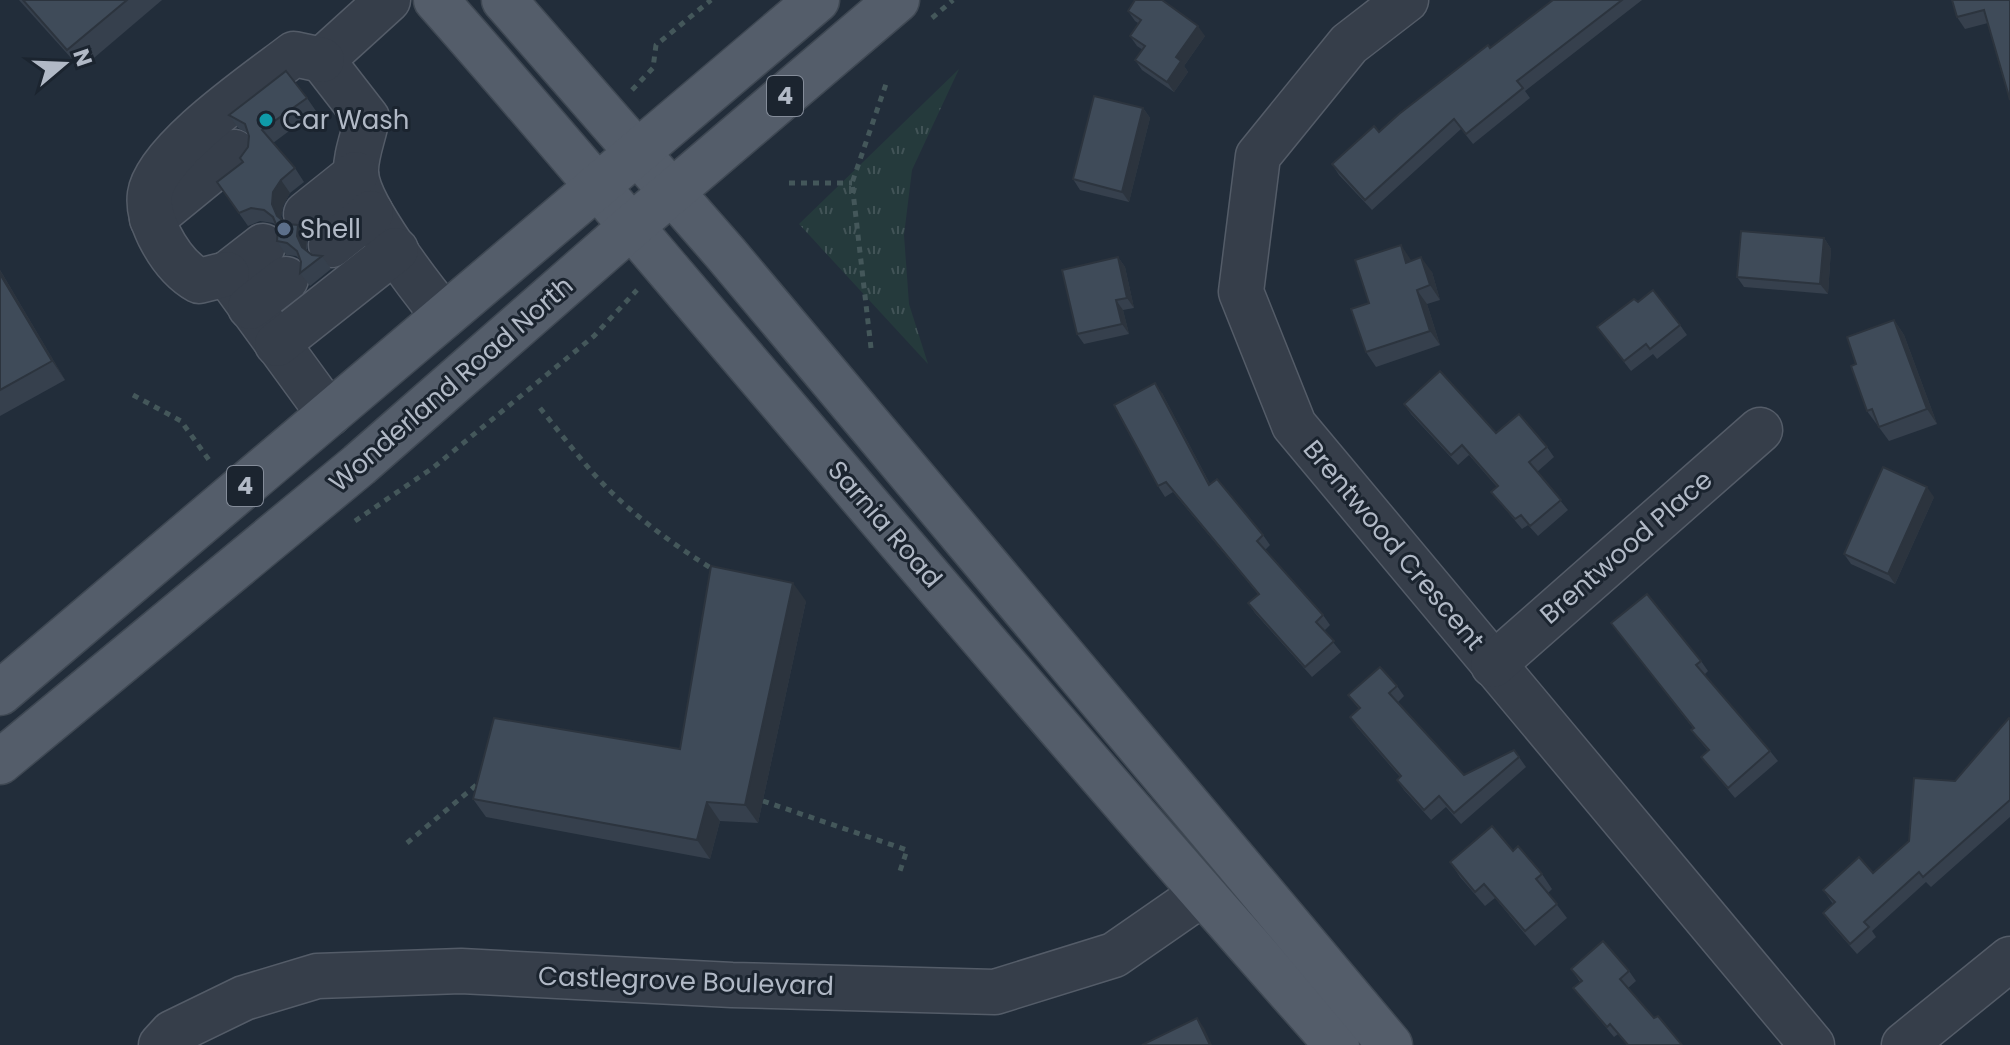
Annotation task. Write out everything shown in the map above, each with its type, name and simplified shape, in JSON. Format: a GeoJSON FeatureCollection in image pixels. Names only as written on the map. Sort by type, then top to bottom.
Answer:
{"type":"FeatureCollection","features":[{"type":"Feature","properties":{"kind":"main road","name":"Sarnia Road"},"geometry":{"type":"LineString","coordinates":[[436,0],[598,184],[1202,894],[1337,1045]]}},
{"type":"Feature","properties":{"kind":"main road","name":"Sarnia Road"},"geometry":{"type":"LineString","coordinates":[[504,0],[673,192],[1390,1045]]}},
{"type":"Feature","properties":{"kind":"main road","name":"Wonderland Road North"},"geometry":{"type":"LineString","coordinates":[[0,693],[817,0]]}},
{"type":"Feature","properties":{"kind":"main road","name":"Wonderland Road North"},"geometry":{"type":"LineString","coordinates":[[0,762],[359,465],[897,0]]}},
{"type":"Feature","properties":{"kind":"street"},"geometry":{"type":"LineString","coordinates":[[320,76],[388,0]]}},
{"type":"Feature","properties":{"kind":"street","name":"Brentwood Crescent"},"geometry":{"type":"LineString","coordinates":[[1406,0],[1349,44],[1258,156],[1241,292],[1294,425],[1812,1045]]}},
{"type":"Feature","properties":{"kind":"street"},"geometry":{"type":"LineString","coordinates":[[329,414],[238,291],[187,275],[165,247],[152,219],[150,192],[168,160],[199,127],[294,54],[367,118],[363,194],[396,250],[444,316]]}},
{"type":"Feature","properties":{"kind":"street"},"geometry":{"type":"LineString","coordinates":[[152,219],[234,152]]}},
{"type":"Feature","properties":{"kind":"street"},"geometry":{"type":"LineString","coordinates":[[318,229],[363,194]]}},
{"type":"Feature","properties":{"kind":"street"},"geometry":{"type":"LineString","coordinates":[[277,344],[396,250]]}},
{"type":"Feature","properties":{"kind":"street"},"geometry":{"type":"LineString","coordinates":[[238,291],[274,263]]}},
{"type":"Feature","properties":{"kind":"street","name":"Brentwood Place"},"geometry":{"type":"LineString","coordinates":[[1493,665],[1760,430]]}},
{"type":"Feature","properties":{"kind":"street","name":"Castlegrove Boulevard"},"geometry":{"type":"LineString","coordinates":[[161,1045],[172,1033],[244,998],[317,976],[461,971],[732,985],[995,992],[1114,955],[1202,894]]}},
{"type":"Feature","properties":{"kind":"street"},"geometry":{"type":"LineString","coordinates":[[1904,1045],[2010,959]]}},
{"type":"Feature","properties":{"kind":"path"},"geometry":{"type":"LineString","coordinates":[[871,348],[852,183],[886,84]]}},
{"type":"Feature","properties":{"kind":"path"},"geometry":{"type":"LineString","coordinates":[[789,183],[852,183]]}},
{"type":"Feature","properties":{"kind":"path"},"geometry":{"type":"LineString","coordinates":[[133,395],[181,421],[209,460]]}},
{"type":"Feature","properties":{"kind":"path"},"geometry":{"type":"LineString","coordinates":[[540,408],[592,472],[624,503],[673,545],[726,577]]}},
{"type":"Feature","properties":{"kind":"path"},"geometry":{"type":"LineString","coordinates":[[407,843],[492,772]]}},
{"type":"Feature","properties":{"kind":"path"},"geometry":{"type":"LineString","coordinates":[[763,801],[907,850],[899,874]]}},
{"type":"Feature","properties":{"kind":"green space"},"geometry":{"type":"Polygon","coordinates":[[[959,69],[912,170],[904,235],[909,304],[928,364],[799,224],[959,69]]]}},
{"type":"Feature","properties":{"kind":"building"},"geometry":{"type":"Polygon","coordinates":[[[23,0],[127,0],[67,50],[23,0]]]}},
{"type":"Feature","properties":{"kind":"building"},"geometry":{"type":"Polygon","coordinates":[[[1135,0],[1162,0],[1198,26],[1176,57],[1181,61],[1167,82],[1135,60],[1145,46],[1130,36],[1141,20],[1128,11],[1135,0]]]}},
{"type":"Feature","properties":{"kind":"building"},"geometry":{"type":"Polygon","coordinates":[[[1553,0],[1622,0],[1517,81],[1523,88],[1466,134],[1454,119],[1365,200],[1332,164],[1374,126],[1379,132],[1488,45],[1490,48],[1553,0]]]}},
{"type":"Feature","properties":{"kind":"building"},"geometry":{"type":"Polygon","coordinates":[[[1952,0],[2010,0],[2010,100],[1984,10],[1957,17],[1952,0]]]}},
{"type":"Feature","properties":{"kind":"building"},"geometry":{"type":"Polygon","coordinates":[[[286,71],[307,98],[262,130],[295,168],[273,192],[272,204],[277,216],[287,224],[298,225],[297,236],[302,247],[312,255],[322,256],[300,273],[301,262],[297,251],[287,243],[277,241],[278,229],[273,217],[264,210],[251,208],[239,213],[217,182],[243,162],[240,158],[248,147],[249,136],[245,124],[229,115],[286,71]]]}},
{"type":"Feature","properties":{"kind":"building"},"geometry":{"type":"Polygon","coordinates":[[[1094,96],[1143,108],[1122,192],[1073,179],[1094,96]]]}},
{"type":"Feature","properties":{"kind":"building"},"geometry":{"type":"Polygon","coordinates":[[[1741,231],[1824,238],[1820,284],[1737,277],[1741,231]]]}},
{"type":"Feature","properties":{"kind":"building"},"geometry":{"type":"Polygon","coordinates":[[[1401,245],[1406,263],[1421,257],[1430,285],[1417,290],[1430,331],[1366,352],[1351,309],[1369,303],[1355,260],[1401,245]]]}},
{"type":"Feature","properties":{"kind":"building"},"geometry":{"type":"Polygon","coordinates":[[[1118,257],[1127,298],[1116,300],[1122,324],[1077,334],[1062,270],[1118,257]]]}},
{"type":"Feature","properties":{"kind":"building"},"geometry":{"type":"Polygon","coordinates":[[[0,274],[52,361],[0,390],[0,274]]]}},
{"type":"Feature","properties":{"kind":"building"},"geometry":{"type":"Polygon","coordinates":[[[1653,290],[1680,325],[1650,349],[1646,344],[1624,361],[1597,327],[1634,299],[1638,302],[1653,290]]]}},
{"type":"Feature","properties":{"kind":"building"},"geometry":{"type":"Polygon","coordinates":[[[1894,320],[1927,409],[1879,427],[1872,409],[1867,411],[1851,366],[1856,364],[1847,337],[1894,320]]]}},
{"type":"Feature","properties":{"kind":"building"},"geometry":{"type":"Polygon","coordinates":[[[1440,371],[1496,433],[1519,414],[1547,447],[1529,462],[1561,500],[1530,526],[1521,515],[1515,519],[1491,492],[1498,486],[1462,445],[1451,455],[1404,404],[1440,371]]]}},
{"type":"Feature","properties":{"kind":"building"},"geometry":{"type":"Polygon","coordinates":[[[1155,383],[1209,485],[1217,479],[1263,535],[1257,541],[1323,615],[1316,622],[1334,641],[1305,667],[1248,603],[1259,594],[1166,482],[1158,486],[1114,405],[1155,383]]]}},
{"type":"Feature","properties":{"kind":"building"},"geometry":{"type":"Polygon","coordinates":[[[1883,467],[1927,487],[1888,574],[1844,554],[1883,467]]]}},
{"type":"Feature","properties":{"kind":"building"},"geometry":{"type":"Polygon","coordinates":[[[711,566],[793,583],[745,805],[707,802],[697,840],[473,799],[494,718],[680,749],[711,566]]]}},
{"type":"Feature","properties":{"kind":"building"},"geometry":{"type":"Polygon","coordinates":[[[1647,594],[1701,661],[1696,665],[1770,751],[1728,788],[1701,757],[1709,750],[1691,730],[1694,728],[1611,623],[1647,594]]]}},
{"type":"Feature","properties":{"kind":"building"},"geometry":{"type":"Polygon","coordinates":[[[1380,667],[1397,686],[1389,693],[1464,775],[1514,750],[1519,757],[1454,813],[1439,796],[1424,810],[1397,780],[1401,776],[1350,717],[1360,708],[1348,695],[1380,667]]]}},
{"type":"Feature","properties":{"kind":"building"},"geometry":{"type":"Polygon","coordinates":[[[2009,718],[2010,800],[1923,877],[1919,872],[1864,922],[1869,927],[1850,944],[1823,913],[1835,902],[1823,890],[1859,857],[1873,873],[1909,841],[1914,778],[1955,781],[2009,718]]]}},
{"type":"Feature","properties":{"kind":"building"},"geometry":{"type":"Polygon","coordinates":[[[1492,826],[1513,851],[1518,846],[1542,874],[1536,879],[1557,904],[1525,931],[1484,884],[1475,892],[1450,862],[1492,826]]]}},
{"type":"Feature","properties":{"kind":"building"},"geometry":{"type":"Polygon","coordinates":[[[1603,941],[1629,971],[1620,979],[1682,1045],[1628,1045],[1610,1024],[1607,1027],[1573,988],[1582,981],[1571,969],[1603,941]]]}},
{"type":"Feature","properties":{"kind":"building"},"geometry":{"type":"Polygon","coordinates":[[[1197,1018],[1210,1045],[1142,1045],[1197,1018]]]}},
{"type":"Feature","properties":{"kind":"place","name":"Car Wash"},"geometry":{"type":"Point","coordinates":[266,120]}},
{"type":"Feature","properties":{"kind":"place","name":"Shell"},"geometry":{"type":"Point","coordinates":[284,229]}}]}
